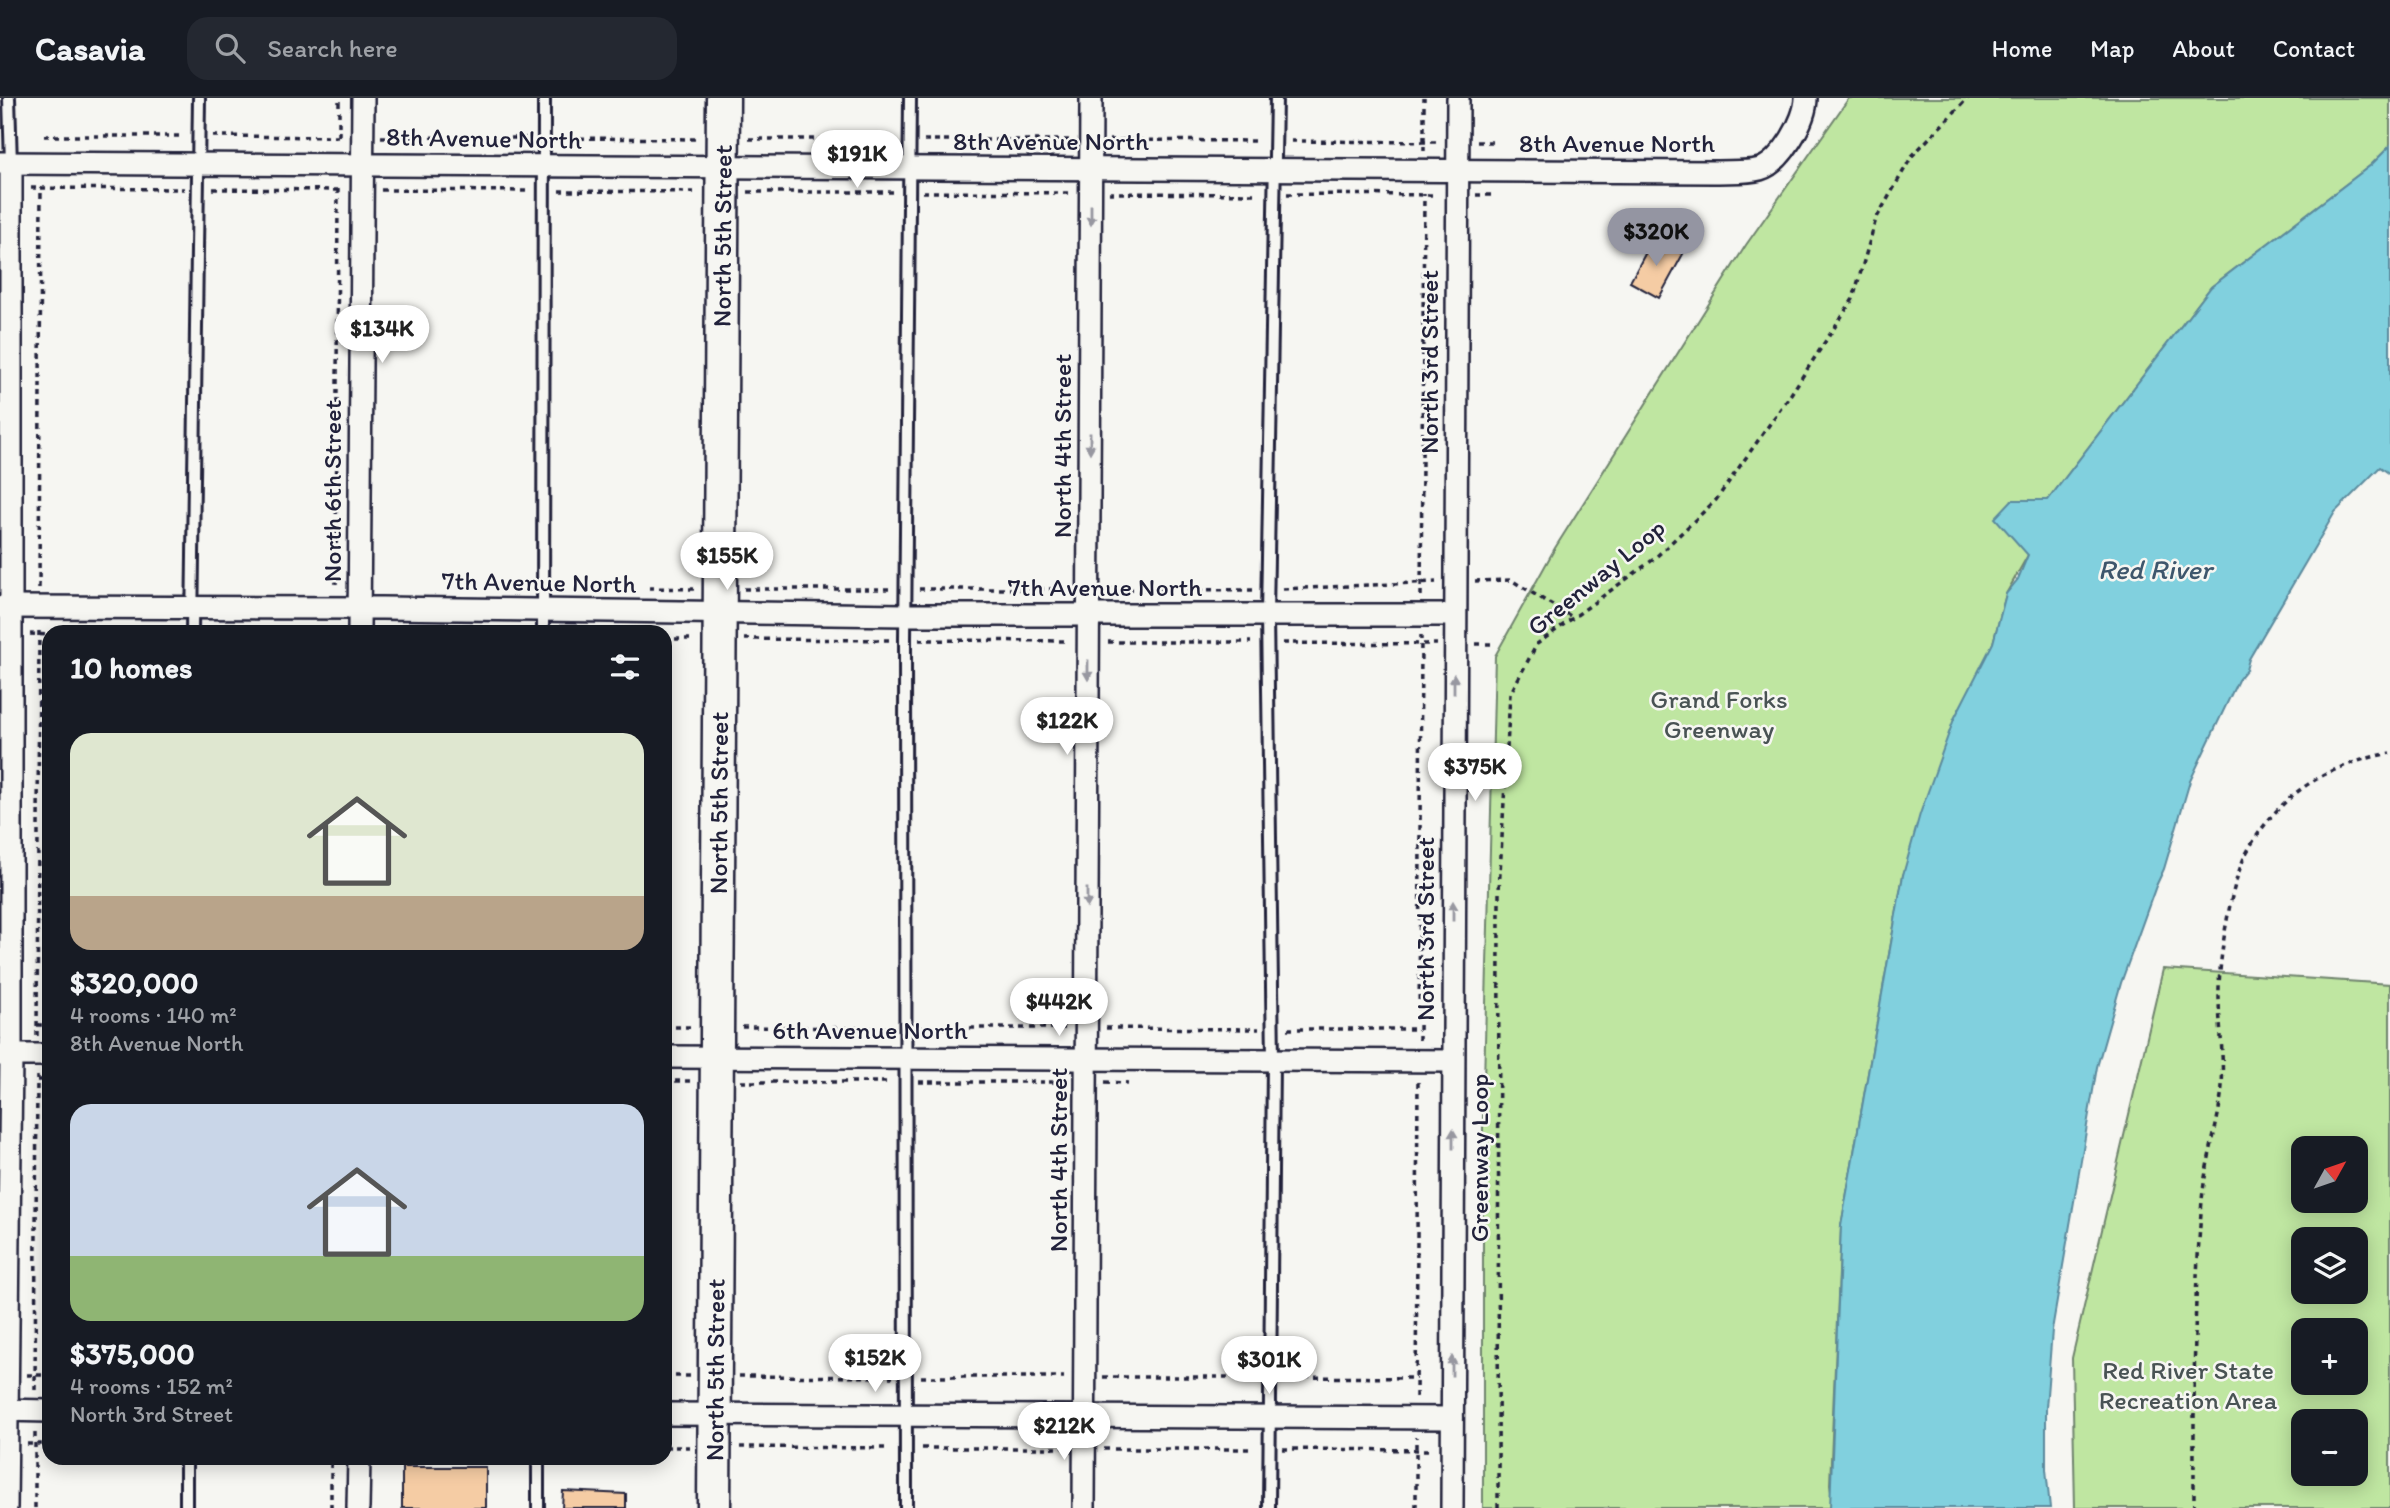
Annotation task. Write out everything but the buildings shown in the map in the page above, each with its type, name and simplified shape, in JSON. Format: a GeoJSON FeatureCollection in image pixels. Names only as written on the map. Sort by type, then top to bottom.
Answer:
{"type":"FeatureCollection","features":[{"type":"Feature","properties":{"kind":"main road","name":"North 5th Street"},"geometry":{"type":"LineString","coordinates":[[715,1508],[723,98]]}},
{"type":"Feature","properties":{"kind":"street","name":"North 6th Street"},"geometry":{"type":"LineString","coordinates":[[359,625],[363,98]]}},
{"type":"Feature","properties":{"kind":"street","name":"North 4th Street"},"geometry":{"type":"LineString","coordinates":[[1084,1508],[1091,98]]}},
{"type":"Feature","properties":{"kind":"street","name":"North 3rd Street"},"geometry":{"type":"LineString","coordinates":[[1452,1508],[1458,98]]}},
{"type":"Feature","properties":{"kind":"street","name":"8th Avenue North"},"geometry":{"type":"LineString","coordinates":[[5,163],[543,166],[723,154],[910,169],[1715,172],[1762,169],[1788,146],[1806,110],[1806,98]]}},
{"type":"Feature","properties":{"kind":"street"},"geometry":{"type":"LineString","coordinates":[[5,163],[6,1055],[3,1410],[6,1508]]}},
{"type":"Feature","properties":{"kind":"street","name":"7th Avenue North"},"geometry":{"type":"LineString","coordinates":[[6,607],[359,608],[543,621],[720,613],[1455,615]]}},
{"type":"Feature","properties":{"kind":"street"},"geometry":{"type":"LineString","coordinates":[[6,1055],[42,1055]]}},
{"type":"Feature","properties":{"kind":"street","name":"6th Avenue North"},"geometry":{"type":"LineString","coordinates":[[672,1057],[1453,1061]]}},
{"type":"Feature","properties":{"kind":"street"},"geometry":{"type":"LineString","coordinates":[[3,1410],[42,1410]]}},
{"type":"Feature","properties":{"kind":"street"},"geometry":{"type":"LineString","coordinates":[[672,1414],[1452,1418]]}},
{"type":"Feature","properties":{"kind":"street"},"geometry":{"type":"LineString","coordinates":[[358,1508],[359,1465]]}},
{"type":"Feature","properties":{"kind":"lane"},"geometry":{"type":"LineString","coordinates":[[5,163],[9,98]]}},
{"type":"Feature","properties":{"kind":"lane"},"geometry":{"type":"LineString","coordinates":[[192,625],[199,98]]}},
{"type":"Feature","properties":{"kind":"lane"},"geometry":{"type":"LineString","coordinates":[[543,621],[544,98]]}},
{"type":"Feature","properties":{"kind":"lane"},"geometry":{"type":"LineString","coordinates":[[906,1508],[905,615],[910,98]]}},
{"type":"Feature","properties":{"kind":"lane"},"geometry":{"type":"LineString","coordinates":[[1269,1508],[1273,1029],[1267,615],[1276,98]]}},
{"type":"Feature","properties":{"kind":"lane"},"geometry":{"type":"LineString","coordinates":[[186,1465],[186,1508]]}},
{"type":"Feature","properties":{"kind":"lane"},"geometry":{"type":"LineString","coordinates":[[538,1465],[538,1508]]}},
{"type":"Feature","properties":{"kind":"path"},"geometry":{"type":"LineString","coordinates":[[338,137],[339,98]]}},
{"type":"Feature","properties":{"kind":"path"},"geometry":{"type":"LineString","coordinates":[[1416,1508],[1424,98]]}},
{"type":"Feature","properties":{"kind":"path","name":"Greenway Loop"},"geometry":{"type":"LineString","coordinates":[[1498,1508],[1499,891],[1510,694],[1536,644],[1654,559],[1716,500],[1791,394],[1853,299],[1876,219],[1912,156],[1968,98]]}},
{"type":"Feature","properties":{"kind":"path"},"geometry":{"type":"LineString","coordinates":[[44,136],[544,138],[723,154],[910,139],[1496,142]]}},
{"type":"Feature","properties":{"kind":"path"},"geometry":{"type":"LineString","coordinates":[[42,163],[39,607],[42,943]]}},
{"type":"Feature","properties":{"kind":"path"},"geometry":{"type":"LineString","coordinates":[[336,608],[338,164]]}},
{"type":"Feature","properties":{"kind":"path"},"geometry":{"type":"LineString","coordinates":[[1455,582],[1511,580],[1574,618]]}},
{"type":"Feature","properties":{"kind":"path"},"geometry":{"type":"LineString","coordinates":[[2194,1508],[2197,1265],[2202,1196],[2216,1131],[2222,1085],[2219,993],[2236,876],[2258,835],[2274,813],[2293,794],[2328,772],[2390,753]]}},
{"type":"Feature","properties":{"kind":"path"},"geometry":{"type":"LineString","coordinates":[[672,1078],[719,1055],[906,1028],[1419,1030]]}},
{"type":"Feature","properties":{"kind":"path"},"geometry":{"type":"LineString","coordinates":[[672,1031],[719,1055],[906,1082],[1134,1083]]}},
{"type":"Feature","properties":{"kind":"path"},"geometry":{"type":"LineString","coordinates":[[1418,1083],[1452,1083]]}},
{"type":"Feature","properties":{"kind":"path"},"geometry":{"type":"LineString","coordinates":[[672,1376],[1416,1378]]}},
{"type":"Feature","properties":{"kind":"path"},"geometry":{"type":"LineString","coordinates":[[35,1508],[42,1410]]}},
{"type":"Feature","properties":{"kind":"path"},"geometry":{"type":"LineString","coordinates":[[672,1447],[1452,1450]]}},
{"type":"Feature","properties":{"kind":"path"},"geometry":{"type":"LineString","coordinates":[[331,1465],[331,1508]]}},
{"type":"Feature","properties":{"kind":"green space","name":"Grand Forks Greenway"},"geometry":{"type":"Polygon","coordinates":[[[1849,98],[2390,98],[2390,146],[2371,165],[2211,287],[2048,500],[2012,500],[2028,555],[2006,594],[1993,643],[1903,875],[1841,1226],[1830,1484],[1833,1508],[1483,1508],[1483,1120],[1495,656],[1555,548],[1746,245],[1849,98]]]}},
{"type":"Feature","properties":{"kind":"green space","name":"Red River State Recreation Area"},"geometry":{"type":"Polygon","coordinates":[[[2163,969],[2390,984],[2390,1508],[2075,1508],[2072,1358],[2163,969]]]}},
{"type":"Feature","properties":{"kind":"water","name":"Red River"},"geometry":{"type":"Polygon","coordinates":[[[2390,146],[2390,474],[2380,467],[2335,512],[2249,659],[2190,781],[2164,869],[2121,983],[2097,1067],[2052,1330],[2046,1408],[2046,1469],[2050,1508],[1830,1508],[1841,1226],[1903,875],[1920,814],[1954,719],[1993,643],[2006,594],[2018,579],[2028,555],[1995,518],[2012,500],[2048,500],[2211,287],[2371,165],[2390,146]]]}}]}
